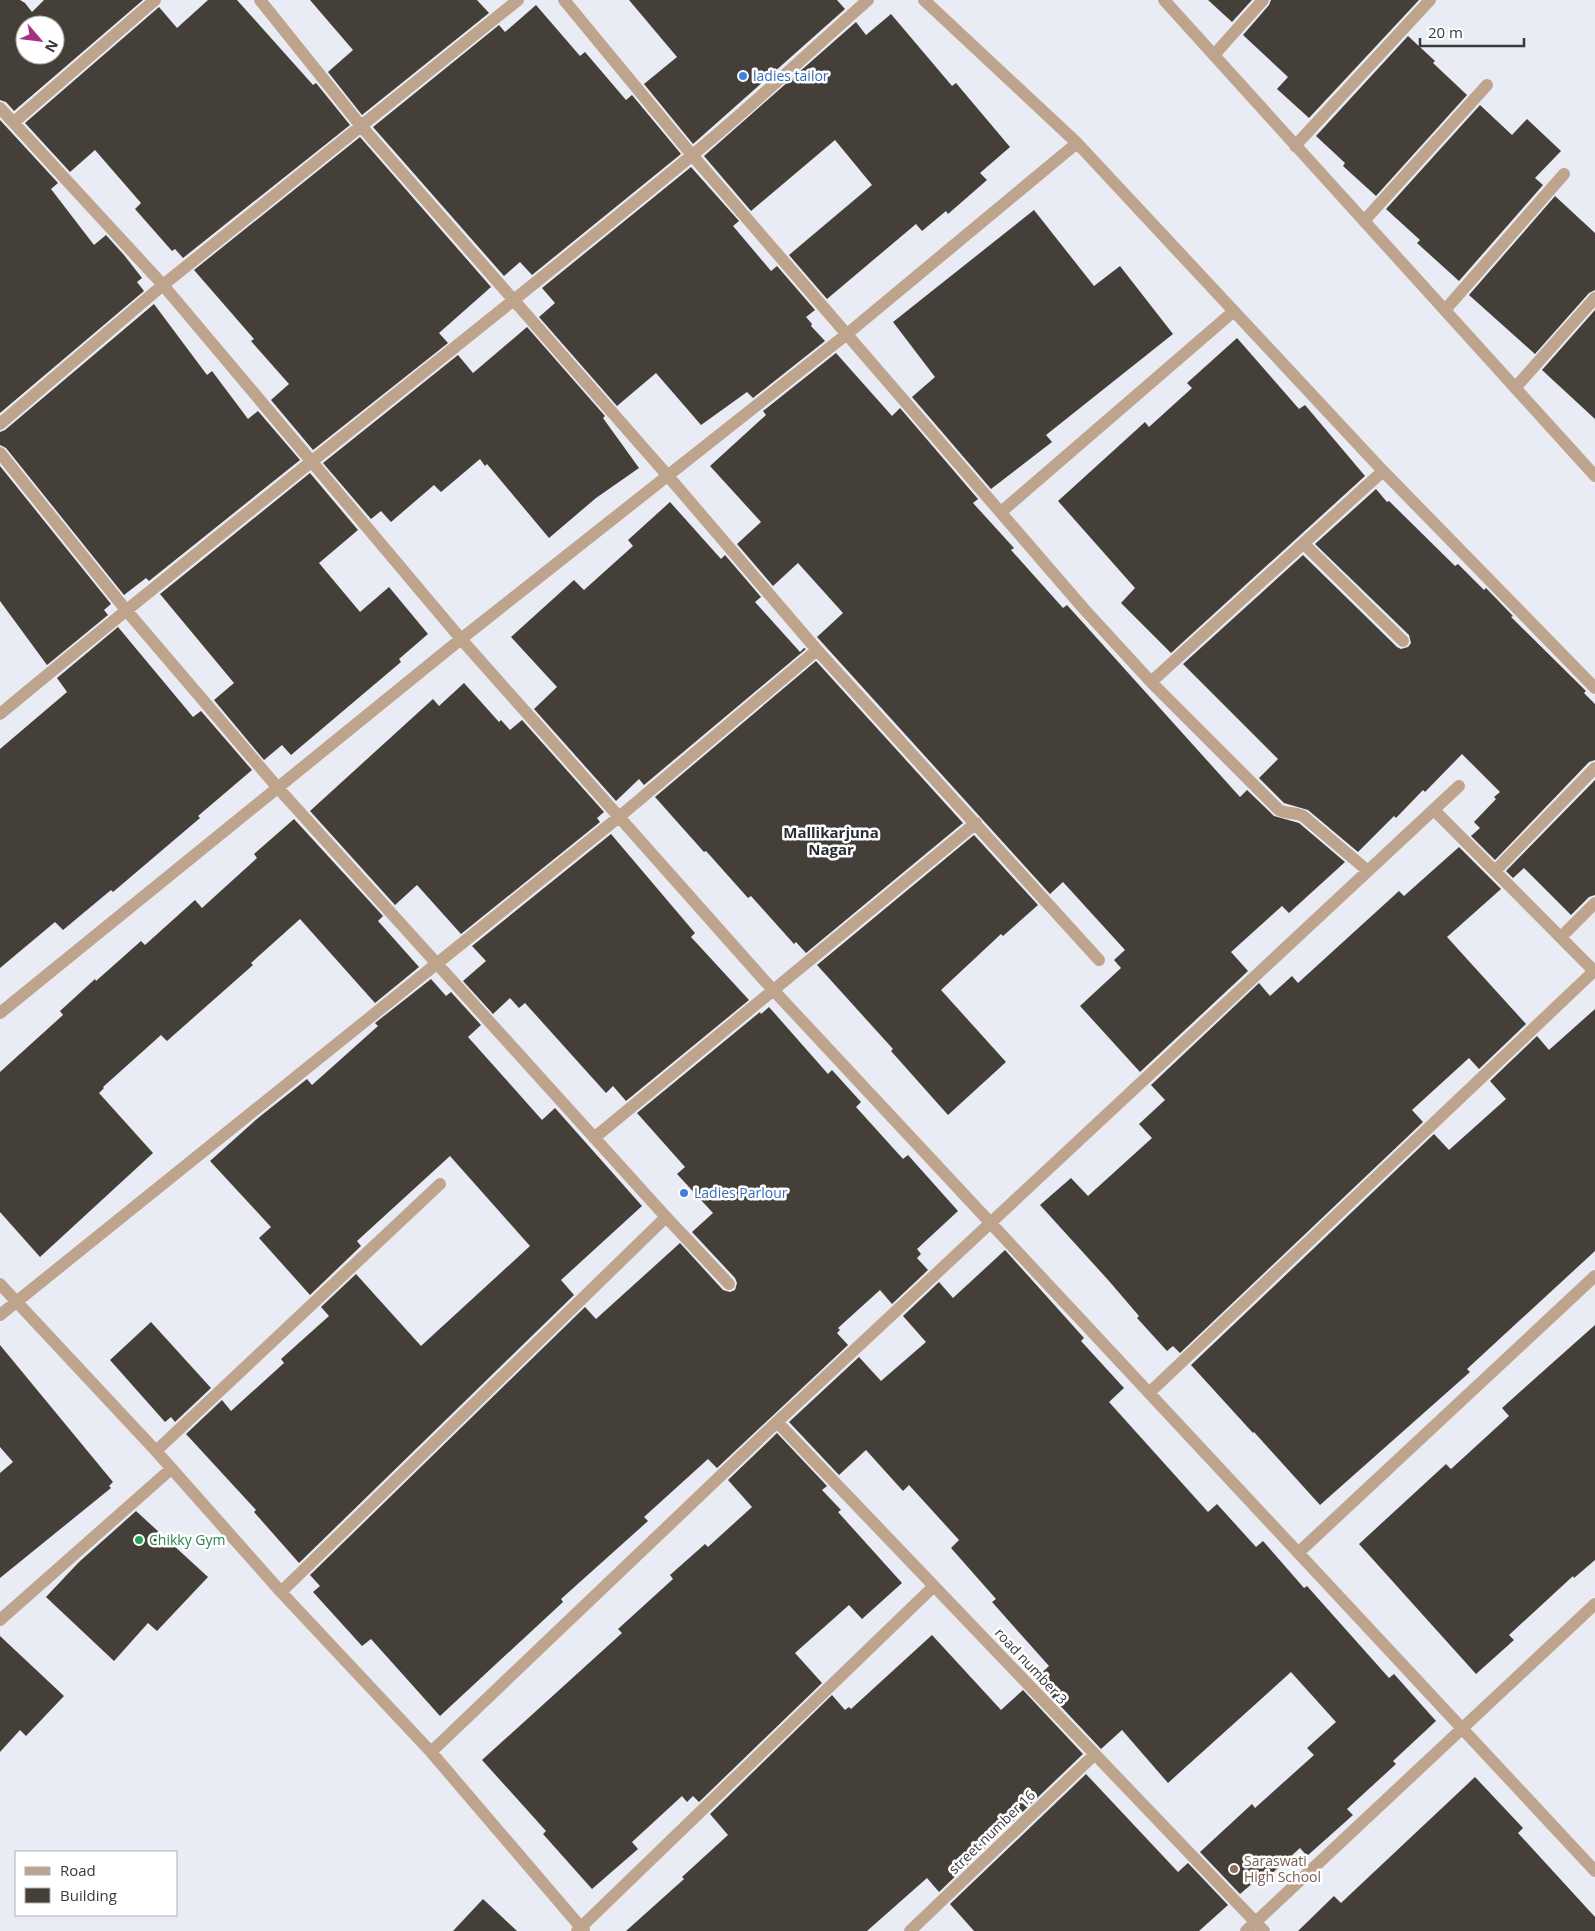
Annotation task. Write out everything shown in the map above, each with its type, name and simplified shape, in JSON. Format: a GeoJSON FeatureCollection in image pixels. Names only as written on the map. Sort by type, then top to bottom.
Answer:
{"type":"FeatureCollection","features":[{"type":"Feature","properties":{"kind":"street"},"geometry":{"type":"LineString","coordinates":[[14,122],[155,0]]}},
{"type":"Feature","properties":{"kind":"street"},"geometry":{"type":"LineString","coordinates":[[260,0],[361,126],[514,299],[817,650],[1099,960]]}},
{"type":"Feature","properties":{"kind":"street"},"geometry":{"type":"LineString","coordinates":[[0,424],[163,286],[518,0]]}},
{"type":"Feature","properties":{"kind":"street"},"geometry":{"type":"LineString","coordinates":[[564,0],[692,155],[1084,609],[1151,682],[1279,810],[1286,813],[1298,813],[1303,816],[1368,871]]}},
{"type":"Feature","properties":{"kind":"street"},"geometry":{"type":"LineString","coordinates":[[0,714],[126,610],[692,155],[868,0]]}},
{"type":"Feature","properties":{"kind":"street"},"geometry":{"type":"LineString","coordinates":[[924,0],[1077,143],[1383,471],[1595,688]]}},
{"type":"Feature","properties":{"kind":"street"},"geometry":{"type":"LineString","coordinates":[[1164,0],[1514,388],[1593,468]]}},
{"type":"Feature","properties":{"kind":"street"},"geometry":{"type":"LineString","coordinates":[[1214,56],[1263,0]]}},
{"type":"Feature","properties":{"kind":"street"},"geometry":{"type":"LineString","coordinates":[[1295,146],[1430,0]]}},
{"type":"Feature","properties":{"kind":"street"},"geometry":{"type":"LineString","coordinates":[[1364,221],[1487,85]]}},
{"type":"Feature","properties":{"kind":"street"},"geometry":{"type":"LineString","coordinates":[[0,108],[163,286],[461,639],[774,991],[1595,1871]]}},
{"type":"Feature","properties":{"kind":"street"},"geometry":{"type":"LineString","coordinates":[[0,1013],[461,639],[847,334],[1077,143]]}},
{"type":"Feature","properties":{"kind":"street"},"geometry":{"type":"LineString","coordinates":[[1445,310],[1564,174]]}},
{"type":"Feature","properties":{"kind":"street"},"geometry":{"type":"LineString","coordinates":[[1514,388],[1595,298]]}},
{"type":"Feature","properties":{"kind":"street"},"geometry":{"type":"LineString","coordinates":[[1001,512],[1234,311]]}},
{"type":"Feature","properties":{"kind":"street"},"geometry":{"type":"LineString","coordinates":[[0,453],[126,610],[278,788],[594,1138],[729,1284]]}},
{"type":"Feature","properties":{"kind":"street"},"geometry":{"type":"LineString","coordinates":[[1151,682],[1383,471]]}},
{"type":"Feature","properties":{"kind":"street"},"geometry":{"type":"LineString","coordinates":[[1304,544],[1403,640]]}},
{"type":"Feature","properties":{"kind":"street"},"geometry":{"type":"LineString","coordinates":[[0,1315],[618,817],[817,650]]}},
{"type":"Feature","properties":{"kind":"street"},"geometry":{"type":"LineString","coordinates":[[1495,871],[1595,768]]}},
{"type":"Feature","properties":{"kind":"street"},"geometry":{"type":"LineString","coordinates":[[431,1752],[778,1422],[1459,786]]}},
{"type":"Feature","properties":{"kind":"street"},"geometry":{"type":"LineString","coordinates":[[1149,1393],[1594,971],[1434,810]]}},
{"type":"Feature","properties":{"kind":"street"},"geometry":{"type":"LineString","coordinates":[[594,1138],[976,823]]}},
{"type":"Feature","properties":{"kind":"street"},"geometry":{"type":"LineString","coordinates":[[1561,938],[1595,903]]}},
{"type":"Feature","properties":{"kind":"street"},"geometry":{"type":"LineString","coordinates":[[156,1451],[440,1184]]}},
{"type":"Feature","properties":{"kind":"street"},"geometry":{"type":"LineString","coordinates":[[281,1592],[666,1217]]}},
{"type":"Feature","properties":{"kind":"street"},"geometry":{"type":"LineString","coordinates":[[1298,1553],[1595,1276]]}},
{"type":"Feature","properties":{"kind":"street"},"geometry":{"type":"LineString","coordinates":[[0,1284],[156,1451],[281,1592],[431,1752],[581,1930],[934,1586]]}},
{"type":"Feature","properties":{"kind":"street","name":"road number 3"},"geometry":{"type":"LineString","coordinates":[[778,1422],[1094,1755],[1260,1926]]}},
{"type":"Feature","properties":{"kind":"street"},"geometry":{"type":"LineString","coordinates":[[0,1620],[171,1469]]}},
{"type":"Feature","properties":{"kind":"street"},"geometry":{"type":"LineString","coordinates":[[1246,1931],[1260,1926],[1462,1728],[1595,1604]]}},
{"type":"Feature","properties":{"kind":"street","name":"street number 16"},"geometry":{"type":"LineString","coordinates":[[910,1931],[1094,1755]]}},
{"type":"Feature","properties":{"kind":"building"},"geometry":{"type":"Polygon","coordinates":[[[0,0],[20,0],[32,12],[44,0],[143,0],[14,111],[6,102],[0,100],[0,0]]]}},
{"type":"Feature","properties":{"kind":"building"},"geometry":{"type":"Polygon","coordinates":[[[208,0],[237,0],[313,85],[316,83],[350,125],[183,258],[175,249],[172,251],[135,209],[141,203],[95,150],[70,172],[25,123],[159,7],[177,28],[208,0]]]}},
{"type":"Feature","properties":{"kind":"building"},"geometry":{"type":"Polygon","coordinates":[[[310,0],[477,0],[489,13],[362,115],[328,72],[353,50],[310,0]]]}},
{"type":"Feature","properties":{"kind":"building"},"geometry":{"type":"Polygon","coordinates":[[[629,0],[837,0],[845,9],[693,144],[644,84],[677,57],[629,0]]]}},
{"type":"Feature","properties":{"kind":"building"},"geometry":{"type":"Polygon","coordinates":[[[1208,0],[1252,0],[1232,22],[1208,0]]]}},
{"type":"Feature","properties":{"kind":"building"},"geometry":{"type":"Polygon","coordinates":[[[1271,0],[1419,0],[1309,118],[1277,89],[1288,77],[1243,35],[1269,5],[1271,0]]]}},
{"type":"Feature","properties":{"kind":"building"},"geometry":{"type":"Polygon","coordinates":[[[536,5],[580,56],[585,52],[626,100],[632,95],[681,154],[532,275],[520,262],[504,276],[373,127],[499,25],[505,32],[536,5]]]}},
{"type":"Feature","properties":{"kind":"building"},"geometry":{"type":"Polygon","coordinates":[[[891,14],[952,86],[956,83],[1010,147],[980,173],[987,180],[948,214],[946,211],[922,231],[916,224],[827,299],[789,255],[872,185],[835,140],[751,211],[704,156],[856,22],[866,35],[891,14]]]}},
{"type":"Feature","properties":{"kind":"building"},"geometry":{"type":"Polygon","coordinates":[[[1408,36],[1467,95],[1376,196],[1343,166],[1345,163],[1316,136],[1408,36]]]}},
{"type":"Feature","properties":{"kind":"building"},"geometry":{"type":"Polygon","coordinates":[[[1480,105],[1512,135],[1527,119],[1561,151],[1535,178],[1543,185],[1459,281],[1417,243],[1420,240],[1386,209],[1480,105]]]}},
{"type":"Feature","properties":{"kind":"building"},"geometry":{"type":"Polygon","coordinates":[[[0,120],[58,183],[51,189],[94,245],[106,235],[142,278],[137,282],[144,291],[0,413],[0,120]]]}},
{"type":"Feature","properties":{"kind":"building"},"geometry":{"type":"Polygon","coordinates":[[[360,137],[491,287],[439,333],[448,343],[313,450],[271,400],[289,384],[251,341],[254,339],[194,270],[360,137]]]}},
{"type":"Feature","properties":{"kind":"building"},"geometry":{"type":"Polygon","coordinates":[[[691,167],[739,221],[733,226],[771,271],[777,266],[815,310],[806,317],[812,324],[811,326],[825,341],[753,398],[747,392],[701,425],[656,373],[617,406],[539,317],[555,303],[542,288],[691,167]]]}},
{"type":"Feature","properties":{"kind":"building"},"geometry":{"type":"Polygon","coordinates":[[[1555,196],[1595,233],[1595,290],[1589,293],[1535,354],[1469,295],[1555,196]]]}},
{"type":"Feature","properties":{"kind":"building"},"geometry":{"type":"Polygon","coordinates":[[[1034,210],[1094,286],[1120,266],[1173,334],[1046,435],[1052,442],[991,489],[912,397],[935,377],[893,322],[1034,210]]]}},
{"type":"Feature","properties":{"kind":"building"},"geometry":{"type":"Polygon","coordinates":[[[154,304],[207,375],[212,371],[248,419],[258,411],[300,460],[149,581],[146,578],[124,595],[6,448],[0,445],[0,432],[5,430],[154,304]]]}},
{"type":"Feature","properties":{"kind":"building"},"geometry":{"type":"Polygon","coordinates":[[[1595,310],[1595,419],[1542,370],[1595,310]]]}},
{"type":"Feature","properties":{"kind":"building"},"geometry":{"type":"Polygon","coordinates":[[[527,327],[605,416],[603,418],[639,468],[596,498],[549,538],[487,464],[485,466],[480,459],[441,492],[434,485],[391,522],[381,511],[371,519],[323,463],[458,355],[473,373],[527,327]]]}},
{"type":"Feature","properties":{"kind":"building"},"geometry":{"type":"Polygon","coordinates":[[[1237,338],[1299,409],[1305,405],[1365,476],[1171,653],[1121,603],[1135,588],[1058,501],[1145,422],[1149,427],[1192,388],[1187,383],[1237,338]]]}},
{"type":"Feature","properties":{"kind":"building"},"geometry":{"type":"Polygon","coordinates":[[[836,353],[892,416],[900,408],[978,499],[973,503],[1014,548],[1011,550],[1063,608],[1067,605],[1240,797],[1247,790],[1274,816],[1299,823],[1345,862],[1289,913],[1282,906],[1231,952],[1248,971],[1140,1072],[1080,1006],[1121,968],[1114,960],[1125,950],[1063,882],[1050,894],[817,637],[843,613],[798,563],[773,586],[737,544],[761,522],[710,466],[766,415],[763,411],[836,353]]]}},
{"type":"Feature","properties":{"kind":"building"},"geometry":{"type":"Polygon","coordinates":[[[0,466],[111,604],[104,610],[108,615],[47,665],[0,601],[0,466]]]}},
{"type":"Feature","properties":{"kind":"building"},"geometry":{"type":"Polygon","coordinates":[[[310,473],[358,530],[319,563],[360,612],[389,587],[428,634],[399,659],[401,662],[291,755],[282,745],[264,760],[214,700],[234,683],[160,594],[310,473]]]}},
{"type":"Feature","properties":{"kind":"building"},"geometry":{"type":"Polygon","coordinates":[[[1376,489],[1387,502],[1389,501],[1455,566],[1458,564],[1484,590],[1486,588],[1513,616],[1511,617],[1586,691],[1584,693],[1595,704],[1595,760],[1589,762],[1495,860],[1471,836],[1480,828],[1474,822],[1496,799],[1494,797],[1500,792],[1462,754],[1425,792],[1423,790],[1396,818],[1394,816],[1358,852],[1308,810],[1284,803],[1259,778],[1278,759],[1183,664],[1303,555],[1397,647],[1401,649],[1408,647],[1411,643],[1409,635],[1315,544],[1376,489]]]}},
{"type":"Feature","properties":{"kind":"building"},"geometry":{"type":"Polygon","coordinates":[[[670,502],[721,559],[725,555],[761,597],[755,602],[800,652],[804,648],[806,649],[644,785],[639,779],[616,801],[534,709],[557,687],[511,637],[574,580],[584,590],[633,546],[628,540],[670,502]]]}},
{"type":"Feature","properties":{"kind":"building"},"geometry":{"type":"Polygon","coordinates":[[[118,627],[193,717],[201,711],[252,770],[198,816],[200,818],[113,892],[111,890],[63,930],[55,922],[0,968],[0,749],[67,692],[57,678],[118,627]]]}},
{"type":"Feature","properties":{"kind":"building"},"geometry":{"type":"Polygon","coordinates":[[[816,661],[963,823],[806,953],[796,942],[794,944],[751,896],[748,898],[655,797],[816,661]]]}},
{"type":"Feature","properties":{"kind":"building"},"geometry":{"type":"Polygon","coordinates":[[[464,683],[499,722],[501,720],[510,730],[522,720],[604,812],[597,818],[600,822],[461,934],[417,885],[395,905],[310,811],[433,699],[439,706],[464,683]]]}},
{"type":"Feature","properties":{"kind":"building"},"geometry":{"type":"Polygon","coordinates":[[[1595,780],[1595,895],[1589,897],[1571,915],[1524,868],[1513,878],[1506,871],[1595,780]]]}},
{"type":"Feature","properties":{"kind":"building"},"geometry":{"type":"Polygon","coordinates":[[[294,819],[383,916],[378,921],[419,967],[375,1003],[300,919],[251,963],[253,965],[167,1041],[161,1035],[103,1087],[99,1093],[153,1153],[40,1257],[0,1212],[0,1072],[63,1015],[60,1011],[95,979],[96,981],[141,941],[145,945],[195,900],[202,908],[257,858],[254,854],[294,819]]]}},
{"type":"Feature","properties":{"kind":"building"},"geometry":{"type":"Polygon","coordinates":[[[611,834],[695,933],[691,937],[749,1000],[626,1101],[613,1086],[606,1093],[525,1003],[519,1008],[510,998],[493,1014],[463,981],[486,961],[472,946],[611,834]]]}},
{"type":"Feature","properties":{"kind":"building"},"geometry":{"type":"Polygon","coordinates":[[[974,835],[1038,905],[1003,936],[1001,934],[941,990],[1006,1062],[948,1115],[891,1051],[893,1049],[817,965],[974,835]]]}},
{"type":"Feature","properties":{"kind":"building"},"geometry":{"type":"Polygon","coordinates":[[[1459,847],[1501,889],[1447,937],[1526,1024],[1479,1069],[1469,1058],[1412,1110],[1423,1122],[1180,1353],[1173,1346],[1167,1351],[1137,1318],[1139,1316],[1109,1281],[1040,1205],[1071,1178],[1088,1196],[1152,1138],[1139,1124],[1165,1100],[1151,1085],[1259,983],[1270,996],[1292,976],[1298,983],[1399,891],[1404,896],[1459,847]]]}},
{"type":"Feature","properties":{"kind":"building"},"geometry":{"type":"Polygon","coordinates":[[[431,979],[446,996],[451,992],[481,1025],[468,1037],[542,1120],[555,1108],[642,1206],[561,1280],[574,1295],[299,1563],[254,1512],[256,1510],[186,1434],[222,1400],[231,1411],[284,1363],[281,1359],[329,1316],[321,1307],[356,1274],[421,1346],[530,1246],[450,1156],[357,1241],[361,1246],[310,1295],[259,1238],[271,1227],[210,1161],[258,1118],[307,1079],[312,1085],[378,1026],[375,1023],[431,979]]]}},
{"type":"Feature","properties":{"kind":"building"},"geometry":{"type":"Polygon","coordinates":[[[769,1007],[828,1074],[832,1070],[861,1102],[856,1107],[903,1159],[908,1155],[958,1211],[917,1249],[921,1254],[917,1258],[928,1270],[892,1304],[880,1290],[838,1328],[840,1330],[837,1333],[848,1345],[717,1468],[708,1459],[644,1517],[648,1521],[561,1599],[563,1602],[440,1716],[371,1639],[362,1646],[313,1592],[320,1586],[310,1575],[585,1307],[596,1319],[680,1243],[723,1290],[730,1292],[735,1290],[737,1283],[735,1278],[692,1232],[713,1213],[677,1174],[685,1167],[637,1113],[760,1012],[761,1014],[769,1007]]]}},
{"type":"Feature","properties":{"kind":"building"},"geometry":{"type":"Polygon","coordinates":[[[1595,1009],[1595,1251],[1467,1369],[1470,1372],[1320,1505],[1191,1365],[1434,1134],[1449,1150],[1506,1099],[1490,1081],[1537,1036],[1549,1050],[1595,1009]]]}},
{"type":"Feature","properties":{"kind":"building"},"geometry":{"type":"Polygon","coordinates":[[[1005,1250],[1084,1338],[1081,1341],[1124,1388],[1109,1402],[1208,1512],[1217,1504],[1256,1547],[1263,1541],[1304,1588],[1307,1586],[1389,1678],[1394,1674],[1436,1721],[1393,1761],[1396,1764],[1347,1809],[1353,1815],[1307,1856],[1300,1848],[1258,1886],[1254,1882],[1240,1894],[1200,1852],[1252,1804],[1255,1808],[1314,1755],[1307,1748],[1336,1722],[1291,1672],[1168,1783],[1122,1730],[1101,1749],[1035,1679],[1049,1666],[992,1602],[996,1599],[951,1548],[959,1540],[909,1485],[903,1491],[866,1450],[839,1475],[789,1422],[859,1357],[881,1381],[926,1342],[903,1316],[939,1282],[953,1298],[1005,1250]]]}},
{"type":"Feature","properties":{"kind":"building"},"geometry":{"type":"Polygon","coordinates":[[[151,1322],[211,1388],[175,1422],[171,1417],[165,1422],[110,1360],[151,1322]]]}},
{"type":"Feature","properties":{"kind":"building"},"geometry":{"type":"Polygon","coordinates":[[[1595,1325],[1595,1560],[1574,1578],[1573,1576],[1509,1635],[1514,1640],[1476,1674],[1359,1544],[1446,1464],[1451,1469],[1509,1416],[1502,1408],[1595,1325]]]}},
{"type":"Feature","properties":{"kind":"building"},"geometry":{"type":"Polygon","coordinates":[[[0,1345],[113,1482],[109,1486],[111,1488],[0,1578],[0,1473],[13,1462],[0,1447],[0,1345]]]}},
{"type":"Feature","properties":{"kind":"building"},"geometry":{"type":"Polygon","coordinates":[[[777,1433],[827,1486],[822,1490],[841,1510],[838,1512],[902,1583],[862,1619],[849,1605],[795,1653],[822,1683],[699,1802],[693,1796],[687,1802],[682,1796],[632,1842],[638,1849],[592,1889],[543,1834],[546,1831],[482,1760],[622,1633],[618,1629],[673,1579],[670,1575],[705,1544],[708,1547],[752,1507],[728,1480],[777,1433]]]}},
{"type":"Feature","properties":{"kind":"building"},"geometry":{"type":"Polygon","coordinates":[[[136,1511],[208,1577],[157,1631],[148,1623],[114,1661],[46,1597],[79,1562],[136,1511]]]}},
{"type":"Feature","properties":{"kind":"building"},"geometry":{"type":"Polygon","coordinates":[[[932,1635],[1001,1710],[1023,1690],[1083,1754],[939,1892],[927,1878],[867,1931],[626,1931],[684,1879],[682,1877],[728,1835],[710,1814],[832,1695],[845,1710],[849,1707],[851,1709],[932,1635]]]}},
{"type":"Feature","properties":{"kind":"building"},"geometry":{"type":"Polygon","coordinates":[[[0,1636],[64,1696],[26,1736],[20,1730],[0,1752],[0,1636]]]}},
{"type":"Feature","properties":{"kind":"building"},"geometry":{"type":"Polygon","coordinates":[[[1086,1774],[1178,1872],[1188,1863],[1228,1905],[1199,1931],[974,1931],[950,1904],[1086,1774]]]}},
{"type":"Feature","properties":{"kind":"building"},"geometry":{"type":"Polygon","coordinates":[[[1475,1777],[1523,1828],[1518,1833],[1595,1917],[1595,1931],[1298,1931],[1334,1896],[1341,1903],[1475,1777]]]}},
{"type":"Feature","properties":{"kind":"building"},"geometry":{"type":"Polygon","coordinates":[[[483,1899],[517,1931],[453,1931],[483,1899]]]}},
{"type":"Feature","properties":{"kind":"place","name":"ladies tailor"},"geometry":{"type":"Point","coordinates":[743,76]}},
{"type":"Feature","properties":{"kind":"place","name":"Ladies Parlour"},"geometry":{"type":"Point","coordinates":[684,1193]}},
{"type":"Feature","properties":{"kind":"place","name":"Chikky Gym"},"geometry":{"type":"Point","coordinates":[139,1540]}},
{"type":"Feature","properties":{"kind":"place","name":"Saraswati High School"},"geometry":{"type":"Point","coordinates":[1234,1869]}},
{"type":"Feature","properties":{"kind":"district","name":"Mallikarjuna Nagar"},"geometry":{"type":"Point","coordinates":[831,842]}}]}
